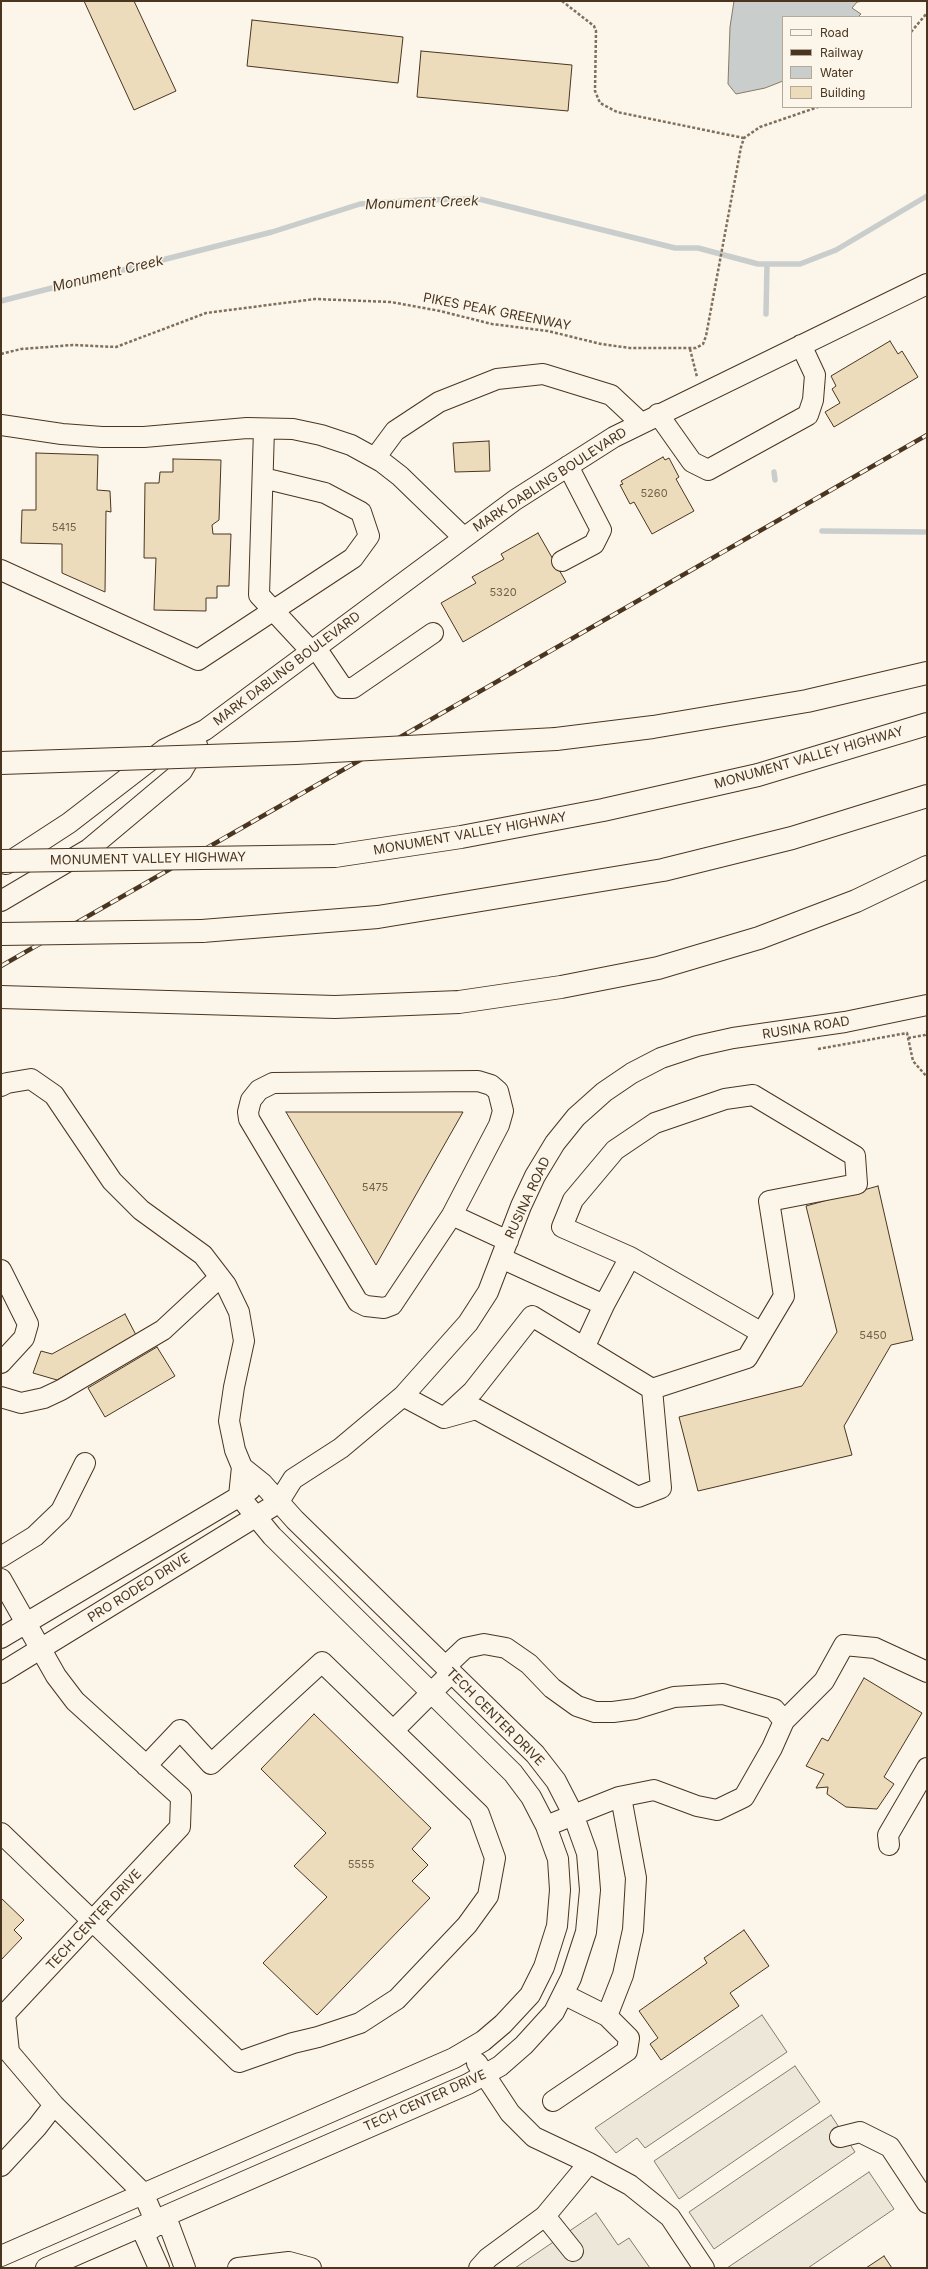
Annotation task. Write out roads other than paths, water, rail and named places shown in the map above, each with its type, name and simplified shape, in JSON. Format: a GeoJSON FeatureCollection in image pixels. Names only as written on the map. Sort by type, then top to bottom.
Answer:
{"type":"FeatureCollection","features":[{"type":"Feature","properties":{"kind":"highway"},"geometry":{"type":"LineString","coordinates":[[1,763],[296,753],[556,739],[653,727],[807,701],[927,674]]}},
{"type":"Feature","properties":{"kind":"highway","name":"MONUMENT VALLEY HIGHWAY"},"geometry":{"type":"LineString","coordinates":[[1,861],[335,856],[461,837],[611,809],[758,775],[927,724]]}},
{"type":"Feature","properties":{"kind":"highway"},"geometry":{"type":"LineString","coordinates":[[1,934],[202,931],[378,918],[663,870],[792,838],[927,796]]}},
{"type":"Feature","properties":{"kind":"highway"},"geometry":{"type":"LineString","coordinates":[[1,997],[335,1007],[459,1002],[561,987],[658,968],[758,938],[856,901],[927,867]]}},
{"type":"Feature","properties":{"kind":"street","name":"MARK DABLING BOULEVARD"},"geometry":{"type":"LineString","coordinates":[[1,867],[69,823],[165,749],[205,730],[515,500],[614,437],[650,418],[927,284]]}},
{"type":"Feature","properties":{"kind":"street"},"geometry":{"type":"LineString","coordinates":[[375,458],[395,431],[439,402],[497,379],[543,374],[611,395],[650,418],[692,462],[708,470],[808,415],[813,400],[815,375],[801,345]]}},
{"type":"Feature","properties":{"kind":"street"},"geometry":{"type":"LineString","coordinates":[[1,425],[62,434],[109,437],[144,437],[264,429],[293,429],[321,435],[351,445],[375,458],[400,476],[464,537]]}},
{"type":"Feature","properties":{"kind":"street"},"geometry":{"type":"LineString","coordinates":[[264,429],[259,595],[313,649],[343,688],[353,688],[433,634]]}},
{"type":"Feature","properties":{"kind":"street"},"geometry":{"type":"LineString","coordinates":[[562,561],[594,544],[601,530],[568,466]]}},
{"type":"Feature","properties":{"kind":"street"},"geometry":{"type":"LineString","coordinates":[[1,570],[198,660],[273,609],[353,558],[369,536],[361,512],[325,493],[263,478]]}},
{"type":"Feature","properties":{"kind":"street","name":"MARK DABLING BOULEVARD"},"geometry":{"type":"LineString","coordinates":[[1,901],[95,844],[182,771],[205,730]]}},
{"type":"Feature","properties":{"kind":"street","name":"RUSINA ROAD"},"geometry":{"type":"LineString","coordinates":[[278,1503],[293,1479],[341,1448],[403,1396],[468,1323],[488,1292],[535,1176],[555,1142],[576,1117],[604,1092],[632,1073],[661,1058],[697,1046],[733,1038],[844,1022],[927,1005]]}},
{"type":"Feature","properties":{"kind":"street"},"geometry":{"type":"LineString","coordinates":[[1,1086],[7,1083],[31,1079],[54,1094],[112,1181],[141,1210],[203,1256],[226,1285],[239,1312],[244,1341],[234,1387],[229,1421],[235,1450],[242,1467],[239,1496]]}},
{"type":"Feature","properties":{"kind":"street"},"geometry":{"type":"LineString","coordinates":[[478,1081],[490,1085],[498,1091],[502,1100],[503,1111],[499,1125],[452,1215],[392,1305],[384,1308],[366,1306],[358,1302],[249,1119],[248,1112],[251,1100],[259,1090],[273,1083],[478,1081]]}},
{"type":"Feature","properties":{"kind":"street"},"geometry":{"type":"LineString","coordinates":[[444,1418],[473,1392],[532,1316],[652,1389],[746,1358],[762,1333],[784,1296],[769,1201],[858,1184],[855,1156],[753,1095],[725,1099],[655,1123],[615,1150],[573,1200],[562,1227],[630,1257],[762,1333]]}},
{"type":"Feature","properties":{"kind":"street"},"geometry":{"type":"LineString","coordinates":[[452,1215],[504,1250],[604,1305]]}},
{"type":"Feature","properties":{"kind":"street"},"geometry":{"type":"LineString","coordinates":[[584,1348],[604,1305],[630,1257]]}},
{"type":"Feature","properties":{"kind":"street"},"geometry":{"type":"LineString","coordinates":[[1,1270],[28,1324],[24,1338],[1,1363]]}},
{"type":"Feature","properties":{"kind":"street"},"geometry":{"type":"LineString","coordinates":[[1,1397],[20,1403],[44,1398],[61,1390],[164,1330],[220,1277]]}},
{"type":"Feature","properties":{"kind":"street"},"geometry":{"type":"LineString","coordinates":[[403,1396],[444,1418],[476,1409],[638,1497],[661,1488],[652,1389]]}},
{"type":"Feature","properties":{"kind":"street"},"geometry":{"type":"LineString","coordinates":[[1,1557],[36,1536],[61,1511],[85,1463]]}},
{"type":"Feature","properties":{"kind":"street","name":"TECH CENTER DRIVE"},"geometry":{"type":"LineString","coordinates":[[46,2268],[156,2222],[461,2087],[500,2066],[524,2045],[554,2012],[571,1978],[586,1932],[590,1890],[587,1853],[573,1814],[556,1781],[535,1754],[278,1503],[262,1483],[242,1467]]}},
{"type":"Feature","properties":{"kind":"street","name":"RUSINA ROAD"},"geometry":{"type":"LineString","coordinates":[[262,1483],[293,1479]]}},
{"type":"Feature","properties":{"kind":"street","name":"PRO RODEO DRIVE"},"geometry":{"type":"LineString","coordinates":[[1,1638],[262,1483]]}},
{"type":"Feature","properties":{"kind":"street","name":"TECH CENTER DRIVE"},"geometry":{"type":"LineString","coordinates":[[1,2256],[454,2058],[483,2042],[503,2024],[530,1995],[544,1967],[557,1926],[560,1890],[558,1859],[546,1826],[531,1797],[513,1774],[276,1540],[239,1496]]}},
{"type":"Feature","properties":{"kind":"street","name":"PRO RODEO DRIVE"},"geometry":{"type":"LineString","coordinates":[[1,1673],[278,1503]]}},
{"type":"Feature","properties":{"kind":"street","name":"TECH CENTER DRIVE"},"geometry":{"type":"LineString","coordinates":[[1,1578],[25,1624],[41,1648],[56,1676],[75,1701],[181,1797],[180,1827],[5,2014],[9,2052],[54,2105],[143,2193]]}},
{"type":"Feature","properties":{"kind":"street"},"geometry":{"type":"LineString","coordinates":[[394,1730],[431,1693],[465,1648],[484,1644],[506,1648],[529,1664],[552,1688],[577,1706],[594,1712],[613,1712],[635,1709],[674,1698],[723,1694],[774,1709],[784,1721]]}},
{"type":"Feature","properties":{"kind":"street"},"geometry":{"type":"LineString","coordinates":[[546,1826],[573,1814],[621,1797],[654,1790],[697,1806],[717,1810],[744,1797],[772,1748],[784,1721],[824,1681],[844,1645],[876,1648],[927,1672]]}},
{"type":"Feature","properties":{"kind":"street"},"geometry":{"type":"LineString","coordinates":[[1,1833],[239,2062],[293,2043],[318,2038],[360,2023],[397,1999],[467,1925],[488,1896],[495,1858],[479,1814],[394,1730],[322,1662],[211,1764],[180,1730],[146,1766]]}},
{"type":"Feature","properties":{"kind":"street"},"geometry":{"type":"LineString","coordinates":[[889,1845],[888,1835],[927,1768]]}},
{"type":"Feature","properties":{"kind":"street"},"geometry":{"type":"LineString","coordinates":[[607,2016],[623,1975],[633,1930],[636,1878],[621,1797]]}},
{"type":"Feature","properties":{"kind":"street"},"geometry":{"type":"LineString","coordinates":[[553,2101],[627,2051],[629,2038],[607,2016],[563,1994]]}},
{"type":"Feature","properties":{"kind":"street"},"geometry":{"type":"LineString","coordinates":[[469,2049],[484,2075],[510,2113],[534,2137],[590,2163],[630,2185],[670,2217],[704,2268]]}},
{"type":"Feature","properties":{"kind":"street"},"geometry":{"type":"LineString","coordinates":[[1,2166],[37,2127],[54,2105]]}},
{"type":"Feature","properties":{"kind":"street"},"geometry":{"type":"LineString","coordinates":[[840,2137],[860,2132],[890,2147],[927,2203]]}},
{"type":"Feature","properties":{"kind":"street"},"geometry":{"type":"LineString","coordinates":[[479,2268],[488,2258],[545,2216],[590,2163]]}},
{"type":"Feature","properties":{"kind":"street"},"geometry":{"type":"LineString","coordinates":[[143,2193],[156,2222]]}},
{"type":"Feature","properties":{"kind":"street"},"geometry":{"type":"LineString","coordinates":[[545,2216],[573,2251]]}},
{"type":"Feature","properties":{"kind":"street"},"geometry":{"type":"LineString","coordinates":[[156,2222],[144,2234],[159,2268]]}},
{"type":"Feature","properties":{"kind":"street"},"geometry":{"type":"LineString","coordinates":[[156,2222],[169,2225],[185,2268]]}},
{"type":"Feature","properties":{"kind":"street"},"geometry":{"type":"LineString","coordinates":[[238,2268],[272,2262],[289,2262],[311,2268]]}},
{"type":"Feature","properties":{"kind":"water"},"geometry":{"type":"Polygon","coordinates":[[[734,1],[865,1],[857,2],[852,8],[861,14],[859,16],[782,16],[782,81],[765,88],[736,94],[728,84],[730,27],[734,1]]]}},
{"type":"Feature","properties":{"kind":"waterway","name":"Monument Creek"},"geometry":{"type":"LineString","coordinates":[[1,301],[272,232],[360,204],[421,200],[479,199],[675,248],[698,248],[758,264],[800,264],[836,250],[927,196]]}},
{"type":"Feature","properties":{"kind":"waterway"},"geometry":{"type":"LineString","coordinates":[[766,314],[767,264]]}},
{"type":"Feature","properties":{"kind":"waterway"},"geometry":{"type":"LineString","coordinates":[[774,472],[775,480]]}},
{"type":"Feature","properties":{"kind":"waterway"},"geometry":{"type":"LineString","coordinates":[[822,531],[927,532]]}},
{"type":"Feature","properties":{"kind":"railway"},"geometry":{"type":"LineString","coordinates":[[1,966],[927,435]]}}]}
